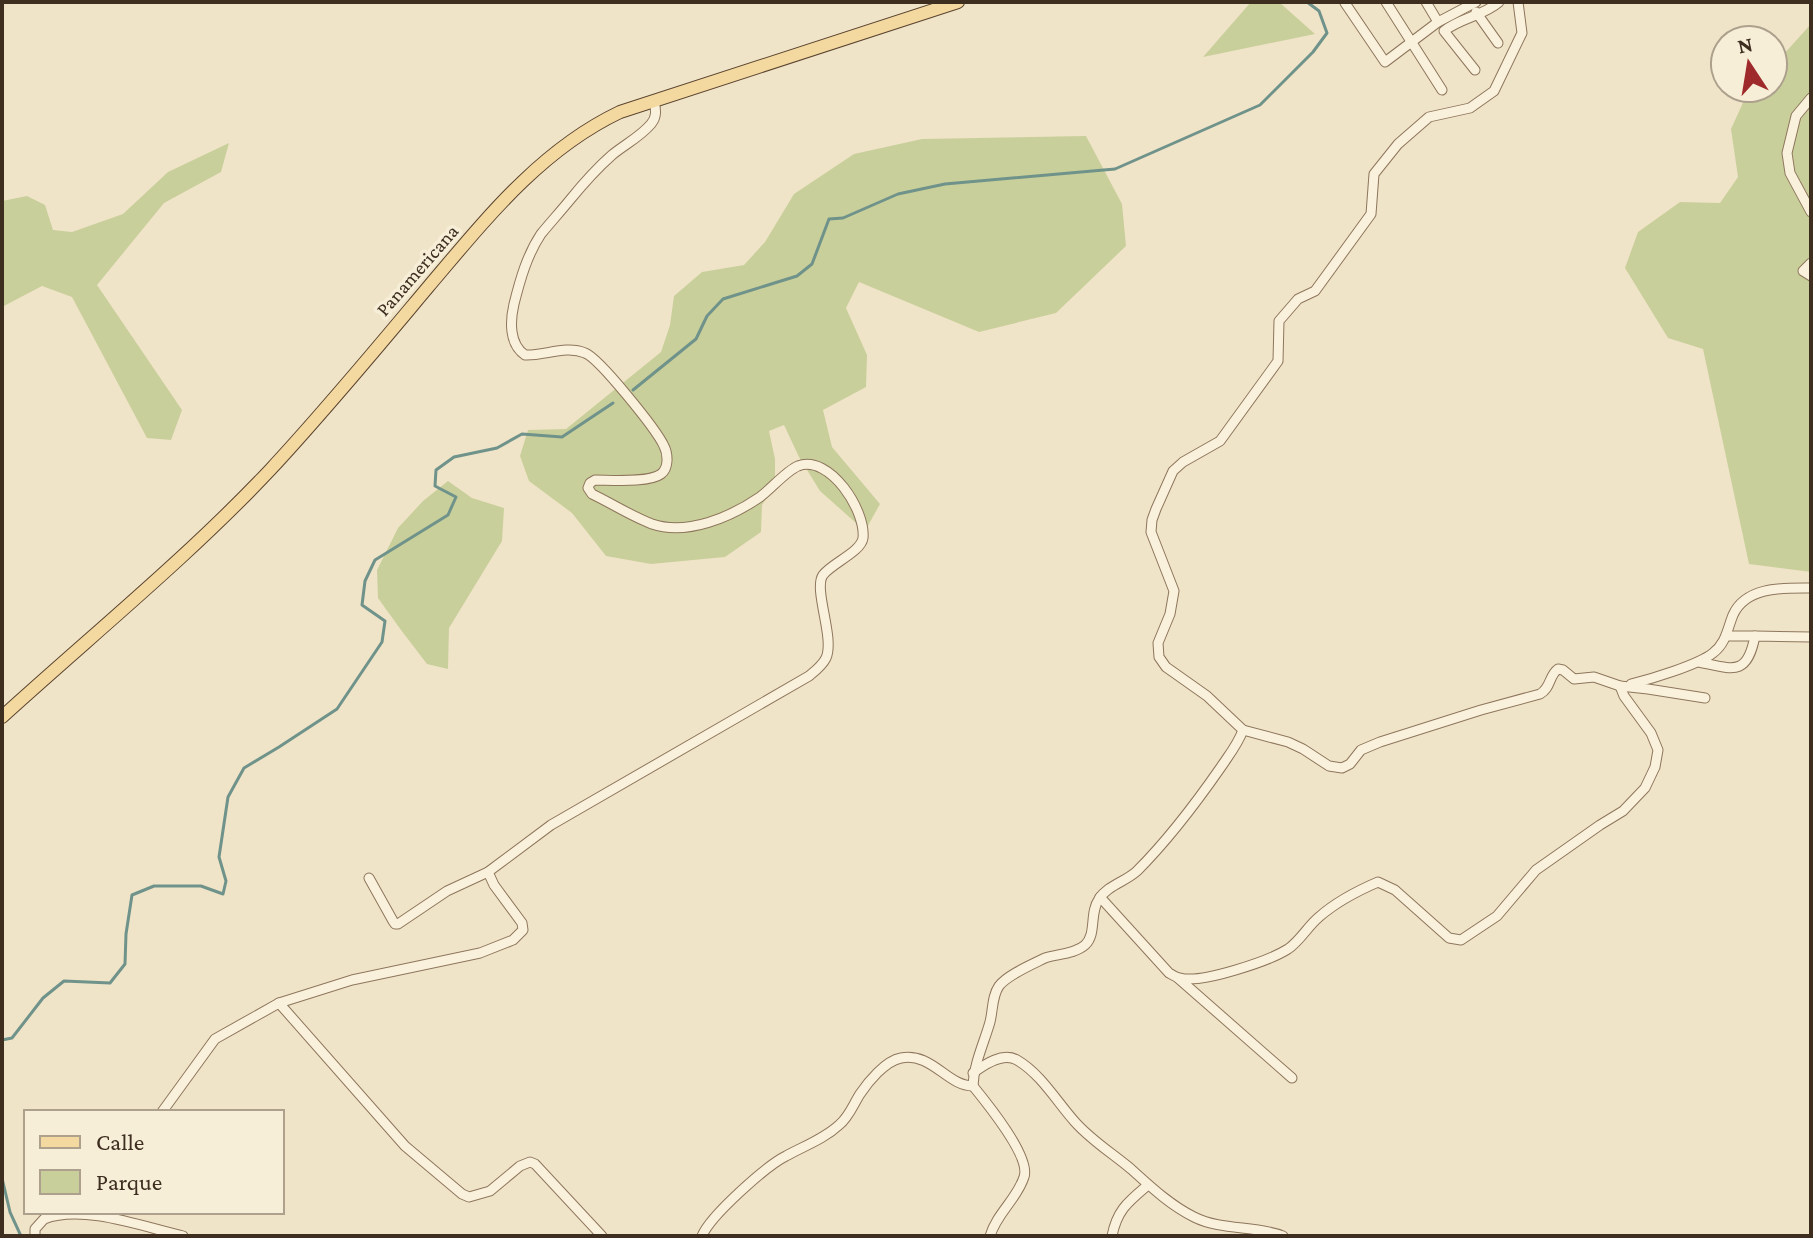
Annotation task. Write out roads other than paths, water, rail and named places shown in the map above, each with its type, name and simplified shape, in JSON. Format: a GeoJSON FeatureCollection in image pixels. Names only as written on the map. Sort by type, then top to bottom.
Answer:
{"type":"FeatureCollection","features":[{"type":"Feature","properties":{"kind":"main road","name":"Panamericana"},"geometry":{"type":"LineString","coordinates":[[2,717],[213,527],[271,469],[484,222],[526,177],[563,146],[620,112],[921,8],[958,2]]}},
{"type":"Feature","properties":{"kind":"street"},"geometry":{"type":"LineString","coordinates":[[1386,2],[1442,90]]}},
{"type":"Feature","properties":{"kind":"street"},"geometry":{"type":"LineString","coordinates":[[1426,2],[1438,22]]}},
{"type":"Feature","properties":{"kind":"street"},"geometry":{"type":"LineString","coordinates":[[1345,3],[1385,62],[1438,22],[1474,6],[1492,8],[1499,2]]}},
{"type":"Feature","properties":{"kind":"street"},"geometry":{"type":"LineString","coordinates":[[1518,2],[1522,33],[1494,91],[1470,108],[1429,117],[1398,144],[1374,174],[1371,214],[1315,291],[1298,299],[1279,321],[1278,361],[1220,441],[1173,471],[1156,509],[1151,532],[1174,591],[1170,614],[1158,643],[1159,657],[1166,667],[1207,696],[1243,730],[1288,742],[1329,766],[1342,768],[1350,764],[1361,750],[1380,742],[1540,694],[1546,690],[1558,669],[1574,679],[1600,678],[1620,686],[1705,698]]}},
{"type":"Feature","properties":{"kind":"street"},"geometry":{"type":"LineString","coordinates":[[1474,6],[1498,43]]}},
{"type":"Feature","properties":{"kind":"street"},"geometry":{"type":"LineString","coordinates":[[1474,6],[1466,18],[1444,31],[1475,70]]}},
{"type":"Feature","properties":{"kind":"street"},"geometry":{"type":"LineString","coordinates":[[1811,98],[1796,116],[1787,153],[1790,173],[1811,212]]}},
{"type":"Feature","properties":{"kind":"street"},"geometry":{"type":"LineString","coordinates":[[369,878],[395,924],[447,891],[488,872],[551,825],[809,676],[820,666],[828,651],[820,582],[824,574],[860,546],[863,539],[860,520],[849,494],[826,470],[817,465],[798,466],[759,498],[725,516],[688,527],[652,524],[592,494],[589,485],[595,480],[650,479],[665,471],[667,455],[664,445],[635,404],[588,353],[575,350],[525,355],[516,346],[511,328],[512,313],[527,260],[540,236],[588,178],[650,125],[656,113],[654,101]]}},
{"type":"Feature","properties":{"kind":"street"},"geometry":{"type":"LineString","coordinates":[[1811,263],[1803,271],[1811,276]]}},
{"type":"Feature","properties":{"kind":"street"},"geometry":{"type":"LineString","coordinates":[[1620,686],[1699,662],[1720,647],[1734,613],[1746,599],[1765,590],[1811,588]]}},
{"type":"Feature","properties":{"kind":"street"},"geometry":{"type":"LineString","coordinates":[[1727,636],[1811,637]]}},
{"type":"Feature","properties":{"kind":"street"},"geometry":{"type":"LineString","coordinates":[[1699,662],[1733,669],[1750,656],[1755,636]]}},
{"type":"Feature","properties":{"kind":"street"},"geometry":{"type":"LineString","coordinates":[[1178,978],[1204,977],[1246,967],[1283,952],[1293,946],[1319,916],[1378,882],[1395,890],[1449,938],[1461,940],[1477,931],[1505,908],[1536,870],[1623,811],[1645,788],[1655,767],[1658,750],[1651,733],[1620,686]]}},
{"type":"Feature","properties":{"kind":"street"},"geometry":{"type":"LineString","coordinates":[[990,1236],[996,1220],[1022,1182],[1025,1168],[999,1119],[973,1086],[973,1073],[997,989],[1007,979],[1038,962],[1082,948],[1088,942],[1094,910],[1100,897],[1136,872],[1191,811],[1243,730]]}},
{"type":"Feature","properties":{"kind":"street"},"geometry":{"type":"LineString","coordinates":[[163,1110],[215,1039],[279,1003],[352,980],[472,956],[513,940],[523,930],[522,923],[488,872]]}},
{"type":"Feature","properties":{"kind":"street"},"geometry":{"type":"LineString","coordinates":[[1100,897],[1169,973],[1292,1078]]}},
{"type":"Feature","properties":{"kind":"street"},"geometry":{"type":"LineString","coordinates":[[279,1003],[405,1146],[462,1194],[469,1197],[490,1191],[526,1163],[535,1164],[602,1236]]}},
{"type":"Feature","properties":{"kind":"street"},"geometry":{"type":"LineString","coordinates":[[702,1236],[710,1222],[767,1168],[839,1126],[865,1088],[895,1060],[908,1057],[925,1061],[964,1085],[973,1086]]}},
{"type":"Feature","properties":{"kind":"street"},"geometry":{"type":"LineString","coordinates":[[973,1073],[1001,1057],[1018,1060],[1086,1133],[1148,1185],[1198,1219],[1283,1236]]}},
{"type":"Feature","properties":{"kind":"street"},"geometry":{"type":"LineString","coordinates":[[1112,1236],[1119,1212],[1148,1185]]}},
{"type":"Feature","properties":{"kind":"street"},"geometry":{"type":"LineString","coordinates":[[35,1236],[38,1223],[44,1219],[81,1215],[116,1216],[183,1236]]}},
{"type":"Feature","properties":{"kind":"waterway"},"geometry":{"type":"LineString","coordinates":[[633,390],[696,339],[707,316],[723,299],[797,276],[812,264],[829,219],[843,218],[898,194],[945,184],[1115,169],[1260,105],[1313,52],[1327,33],[1319,11],[1307,2]]}},
{"type":"Feature","properties":{"kind":"waterway"},"geometry":{"type":"LineString","coordinates":[[2,1040],[12,1038],[43,998],[64,981],[110,983],[125,964],[132,895],[154,886],[201,886],[223,894],[226,881],[219,857],[228,797],[244,768],[337,709],[382,642],[385,621],[362,605],[365,581],[375,560],[448,515],[456,497],[435,486],[436,470],[454,457],[497,448],[522,434],[562,437],[613,403]]}},
{"type":"Feature","properties":{"kind":"waterway"},"geometry":{"type":"LineString","coordinates":[[2,1178],[10,1212],[21,1236]]}}]}
